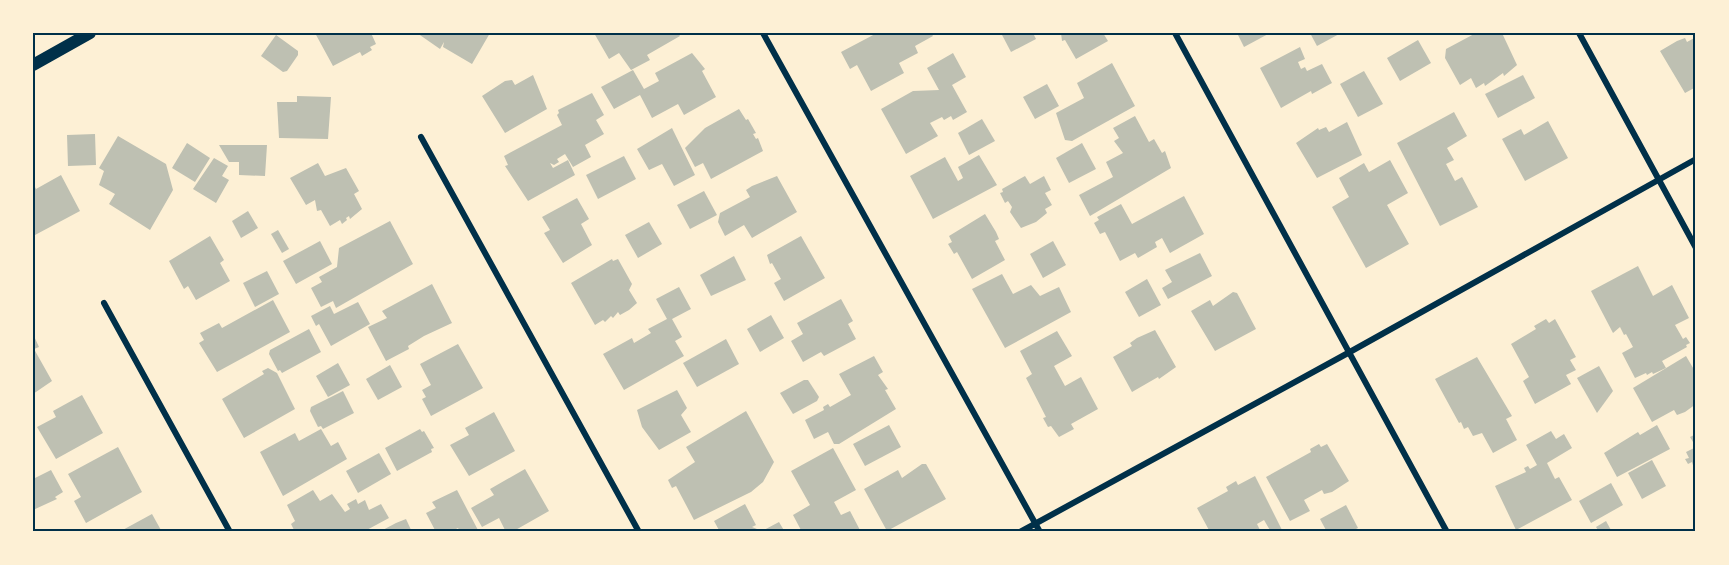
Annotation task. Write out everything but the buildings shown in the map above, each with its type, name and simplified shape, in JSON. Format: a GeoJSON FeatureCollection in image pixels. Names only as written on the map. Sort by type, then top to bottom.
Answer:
{"type":"FeatureCollection","features":[{"type":"Feature","properties":{"kind":"main road"},"geometry":{"type":"LineString","coordinates":[[33,64],[90,33]]}},
{"type":"Feature","properties":{"kind":"street"},"geometry":{"type":"LineString","coordinates":[[763,33],[1040,532]]}},
{"type":"Feature","properties":{"kind":"street"},"geometry":{"type":"LineString","coordinates":[[1175,33],[1447,532]]}},
{"type":"Feature","properties":{"kind":"street"},"geometry":{"type":"LineString","coordinates":[[1579,33],[1696,248]]}},
{"type":"Feature","properties":{"kind":"street"},"geometry":{"type":"LineString","coordinates":[[421,137],[639,532]]}},
{"type":"Feature","properties":{"kind":"street"},"geometry":{"type":"LineString","coordinates":[[1020,532],[1696,159]]}},
{"type":"Feature","properties":{"kind":"street"},"geometry":{"type":"LineString","coordinates":[[104,303],[230,532]]}}]}
